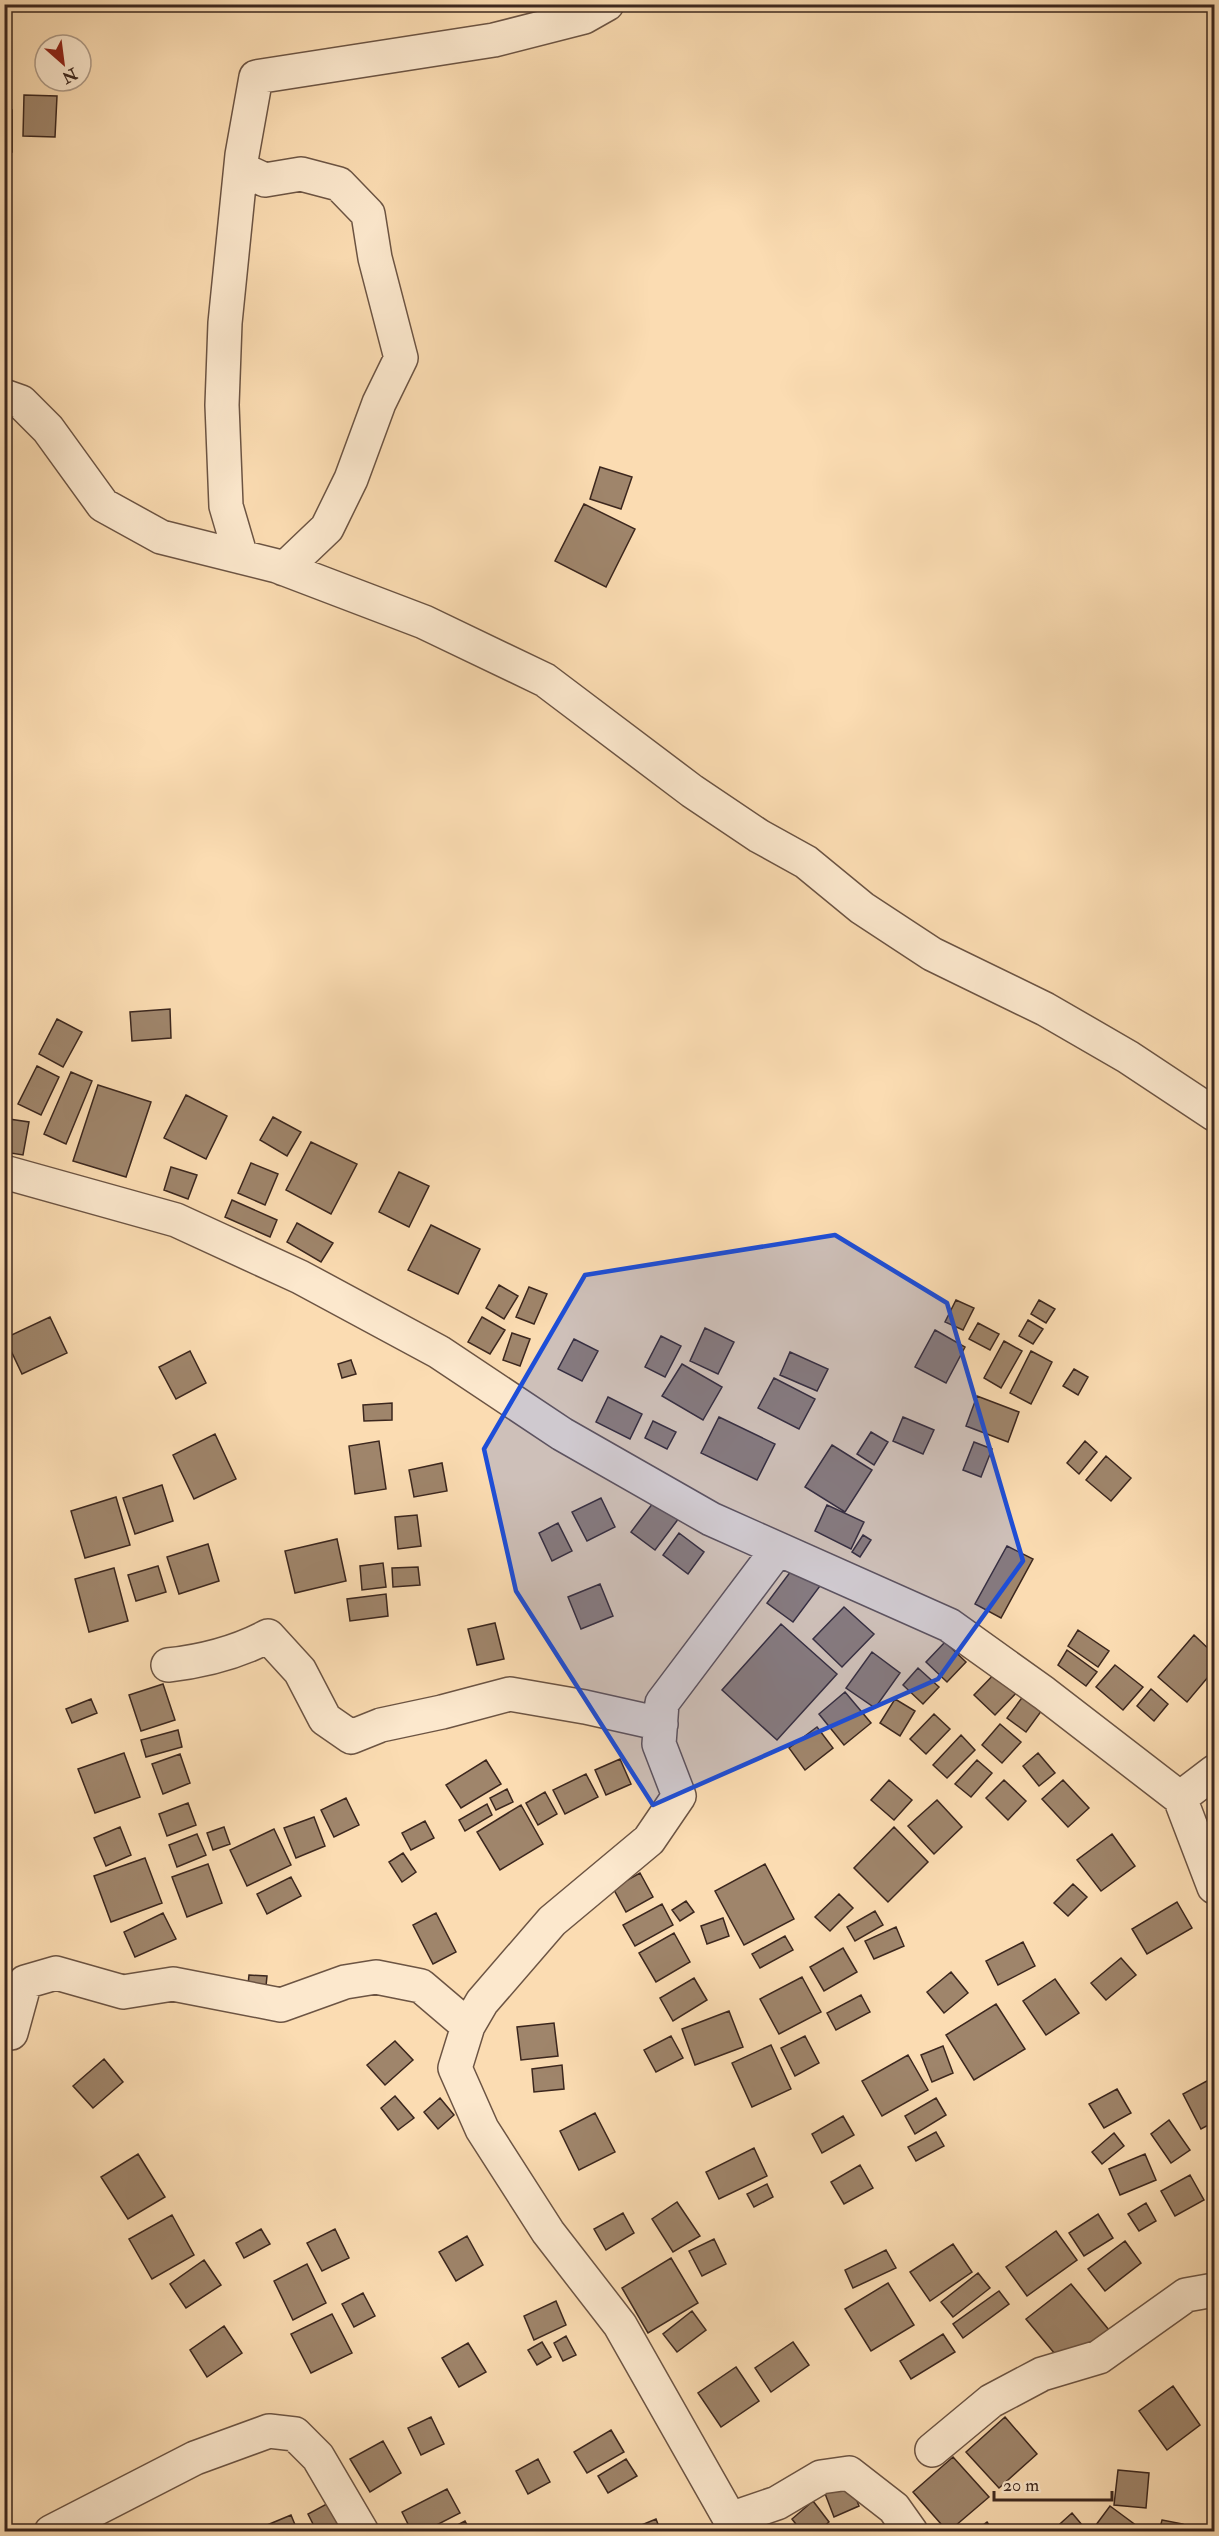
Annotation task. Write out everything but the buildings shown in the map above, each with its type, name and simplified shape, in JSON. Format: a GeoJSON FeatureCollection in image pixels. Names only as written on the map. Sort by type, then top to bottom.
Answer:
{"type":"FeatureCollection","features":[{"type":"Feature","properties":{"kind":"street"},"geometry":{"type":"LineString","coordinates":[[240,557],[226,506],[222,405],[225,322],[241,169],[256,77],[494,40],[584,17],[607,4]]}},
{"type":"Feature","properties":{"kind":"street"},"geometry":{"type":"LineString","coordinates":[[241,169],[265,180],[301,174],[339,184],[368,214],[375,258],[401,358],[379,402],[351,479],[327,528],[284,569]]}},
{"type":"Feature","properties":{"kind":"street"},"geometry":{"type":"LineString","coordinates":[[4,396],[21,402],[48,429],[103,505],[161,537],[284,569],[424,622],[545,680],[692,791],[759,836],[806,862],[862,908],[932,954],[1045,1009],[1128,1057],[1215,1114]]}},
{"type":"Feature","properties":{"kind":"street"},"geometry":{"type":"LineString","coordinates":[[4,1172],[176,1220],[300,1277],[439,1352],[562,1434],[711,1519],[949,1625],[1044,1693],[1180,1798],[1215,1887]]}},
{"type":"Feature","properties":{"kind":"street"},"geometry":{"type":"LineString","coordinates":[[778,1549],[662,1703],[659,1744],[680,1796],[649,1840],[552,1921],[482,2002],[468,2026],[455,2068],[482,2129],[548,2232],[620,2325],[730,2519],[777,2502],[820,2476],[849,2474],[894,2508],[911,2532]]}},
{"type":"Feature","properties":{"kind":"street"},"geometry":{"type":"LineString","coordinates":[[168,1665],[196,1662],[243,1649],[268,1636],[300,1671],[325,1719],[351,1737],[381,1725],[510,1694],[585,1707],[661,1724]]}},
{"type":"Feature","properties":{"kind":"street"},"geometry":{"type":"LineString","coordinates":[[1180,1798],[1215,1772]]}},
{"type":"Feature","properties":{"kind":"street"},"geometry":{"type":"LineString","coordinates":[[11,2033],[26,1982],[56,1972],[123,1992],[173,1984],[281,2005],[345,1982],[376,1977],[422,1986],[468,2026]]}},
{"type":"Feature","properties":{"kind":"street"},"geometry":{"type":"LineString","coordinates":[[932,2450],[991,2401],[1042,2374],[1099,2357],[1186,2295],[1215,2290]]}},
{"type":"Feature","properties":{"kind":"street"},"geometry":{"type":"LineString","coordinates":[[51,2532],[195,2458],[269,2431],[295,2434],[318,2457],[362,2532]]}},
{"type":"Feature","properties":{"kind":"highlighted area"},"geometry":{"type":"Polygon","coordinates":[[[835,1235],[947,1303],[1023,1561],[938,1679],[653,1805],[516,1591],[484,1449],[585,1275],[835,1235]]]}}]}
